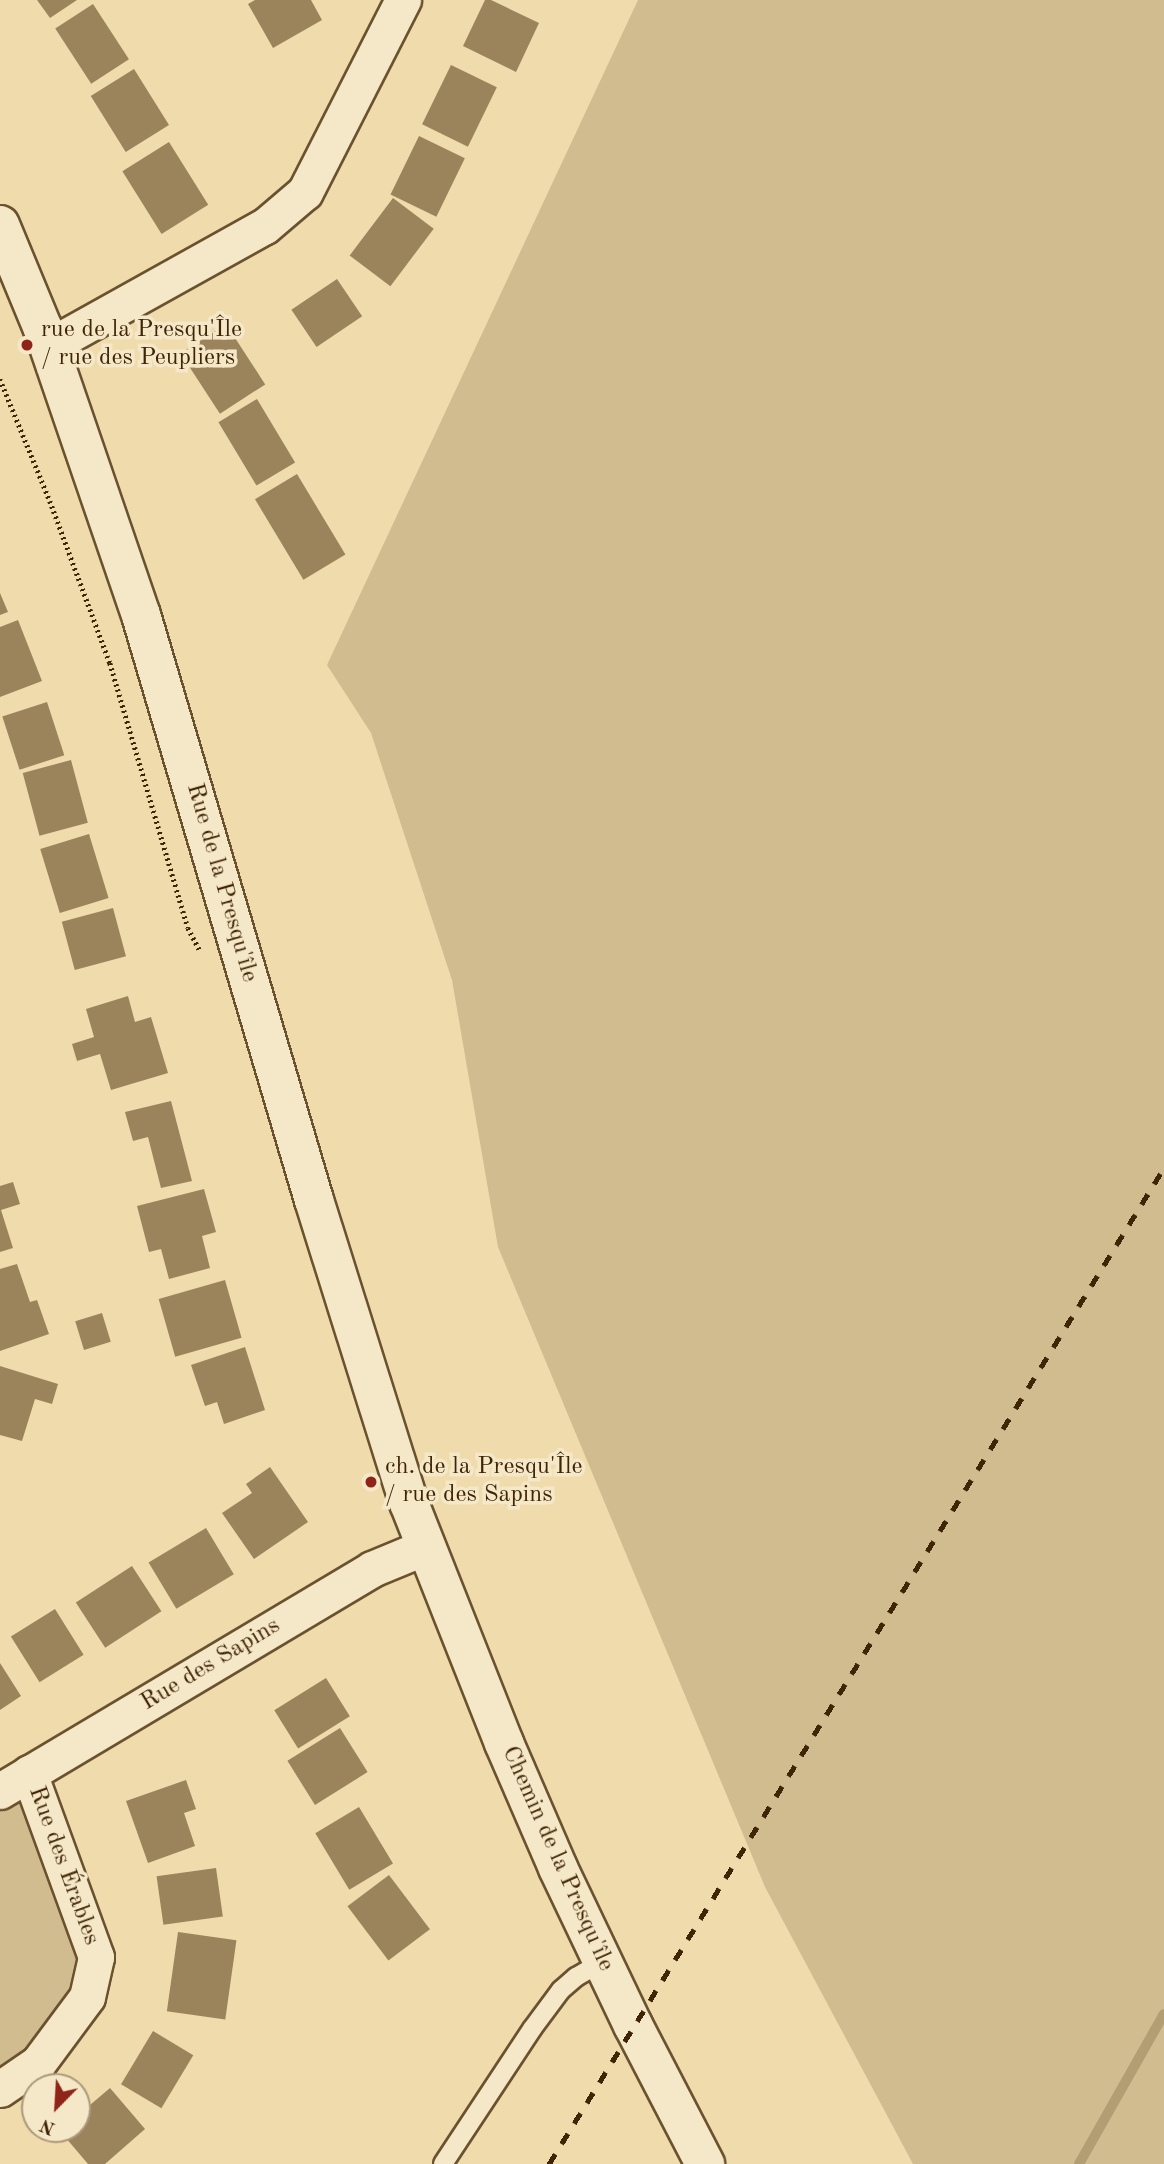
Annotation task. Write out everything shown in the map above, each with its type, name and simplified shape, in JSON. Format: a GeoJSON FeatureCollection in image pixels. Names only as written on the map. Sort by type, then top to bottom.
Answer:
{"type":"FeatureCollection","features":[{"type":"Feature","properties":{"kind":"street"},"geometry":{"type":"LineString","coordinates":[[49,346],[265,226],[305,191],[403,0]]}},
{"type":"Feature","properties":{"kind":"street","name":"Rue de la Presqu'île"},"geometry":{"type":"LineString","coordinates":[[0,225],[49,346],[141,615],[365,1367],[425,1547]]}},
{"type":"Feature","properties":{"kind":"street","name":"Rue des Sapins"},"geometry":{"type":"LineString","coordinates":[[14,1782],[372,1569],[425,1547]]}},
{"type":"Feature","properties":{"kind":"street","name":"Chemin de la Presqu'île"},"geometry":{"type":"LineString","coordinates":[[425,1547],[513,1765],[602,1962],[705,2164]]}},
{"type":"Feature","properties":{"kind":"street","name":"Rue des Érables"},"geometry":{"type":"LineString","coordinates":[[0,2089],[38,2063],[87,1997],[96,1957],[14,1782]]}},
{"type":"Feature","properties":{"kind":"lane"},"geometry":{"type":"LineString","coordinates":[[443,2164],[532,2029],[561,1990],[576,1977],[602,1962]]}},
{"type":"Feature","properties":{"kind":"shaded area"},"geometry":{"type":"Polygon","coordinates":[[[638,0],[1164,0],[1164,2164],[913,2164],[765,1887],[498,1247],[452,980],[371,733],[327,665],[638,0]]]}},
{"type":"Feature","properties":{"kind":"shaded area"},"geometry":{"type":"Polygon","coordinates":[[[34,1782],[96,1957],[0,2089],[0,1801],[34,1782]]]}},
{"type":"Feature","properties":{"kind":"building"},"geometry":{"type":"Polygon","coordinates":[[[37,0],[77,0],[50,18],[37,0]]]}},
{"type":"Feature","properties":{"kind":"building"},"geometry":{"type":"Polygon","coordinates":[[[255,0],[311,0],[322,20],[273,48],[248,4],[255,0]]]}},
{"type":"Feature","properties":{"kind":"building"},"geometry":{"type":"Polygon","coordinates":[[[485,0],[491,0],[539,23],[516,72],[463,46],[485,0]]]}},
{"type":"Feature","properties":{"kind":"building"},"geometry":{"type":"Polygon","coordinates":[[[93,4],[129,59],[91,84],[55,29],[93,4]]]}},
{"type":"Feature","properties":{"kind":"building"},"geometry":{"type":"Polygon","coordinates":[[[451,65],[497,87],[468,147],[422,124],[451,65]]]}},
{"type":"Feature","properties":{"kind":"building"},"geometry":{"type":"Polygon","coordinates":[[[134,69],[169,125],[126,152],[91,96],[134,69]]]}},
{"type":"Feature","properties":{"kind":"building"},"geometry":{"type":"Polygon","coordinates":[[[419,136],[465,158],[436,217],[391,194],[419,136]]]}},
{"type":"Feature","properties":{"kind":"building"},"geometry":{"type":"Polygon","coordinates":[[[169,142],[208,205],[162,234],[122,171],[169,142]]]}},
{"type":"Feature","properties":{"kind":"building"},"geometry":{"type":"Polygon","coordinates":[[[393,198],[434,229],[390,286],[350,256],[393,198]]]}},
{"type":"Feature","properties":{"kind":"building"},"geometry":{"type":"Polygon","coordinates":[[[337,279],[362,316],[317,347],[291,310],[337,279]]]}},
{"type":"Feature","properties":{"kind":"building"},"geometry":{"type":"Polygon","coordinates":[[[226,324],[265,384],[220,414],[181,353],[226,324]]]}},
{"type":"Feature","properties":{"kind":"building"},"geometry":{"type":"Polygon","coordinates":[[[257,399],[295,462],[257,486],[218,422],[257,399]]]}},
{"type":"Feature","properties":{"kind":"building"},"geometry":{"type":"Polygon","coordinates":[[[297,474],[345,555],[303,580],[255,499],[297,474]]]}},
{"type":"Feature","properties":{"kind":"building"},"geometry":{"type":"Polygon","coordinates":[[[0,593],[8,612],[0,615],[0,593]]]}},
{"type":"Feature","properties":{"kind":"building"},"geometry":{"type":"Polygon","coordinates":[[[18,620],[42,681],[0,697],[0,627],[18,620]]]}},
{"type":"Feature","properties":{"kind":"building"},"geometry":{"type":"Polygon","coordinates":[[[47,702],[64,755],[20,770],[2,717],[47,702]]]}},
{"type":"Feature","properties":{"kind":"building"},"geometry":{"type":"Polygon","coordinates":[[[71,760],[88,823],[40,836],[23,773],[71,760]]]}},
{"type":"Feature","properties":{"kind":"building"},"geometry":{"type":"Polygon","coordinates":[[[89,834],[109,898],[60,913],[40,849],[89,834]]]}},
{"type":"Feature","properties":{"kind":"building"},"geometry":{"type":"Polygon","coordinates":[[[113,908],[126,956],[75,970],[62,922],[113,908]]]}},
{"type":"Feature","properties":{"kind":"building"},"geometry":{"type":"Polygon","coordinates":[[[128,996],[135,1022],[151,1017],[168,1073],[111,1090],[100,1054],[77,1061],[72,1044],[94,1037],[86,1009],[128,996]]]}},
{"type":"Feature","properties":{"kind":"building"},"geometry":{"type":"Polygon","coordinates":[[[171,1101],[192,1181],[161,1188],[148,1137],[133,1141],[125,1112],[171,1101]]]}},
{"type":"Feature","properties":{"kind":"building"},"geometry":{"type":"Polygon","coordinates":[[[13,1182],[20,1204],[1,1210],[13,1248],[0,1252],[0,1186],[13,1182]]]}},
{"type":"Feature","properties":{"kind":"building"},"geometry":{"type":"Polygon","coordinates":[[[204,1189],[216,1232],[202,1236],[210,1268],[169,1279],[161,1249],[149,1252],[137,1206],[204,1189]]]}},
{"type":"Feature","properties":{"kind":"building"},"geometry":{"type":"Polygon","coordinates":[[[17,1264],[30,1302],[37,1300],[49,1334],[0,1351],[0,1269],[17,1264]]]}},
{"type":"Feature","properties":{"kind":"building"},"geometry":{"type":"Polygon","coordinates":[[[225,1280],[242,1338],[175,1357],[159,1299],[225,1280]]]}},
{"type":"Feature","properties":{"kind":"building"},"geometry":{"type":"Polygon","coordinates":[[[102,1313],[111,1342],[84,1350],[75,1321],[102,1313]]]}},
{"type":"Feature","properties":{"kind":"building"},"geometry":{"type":"Polygon","coordinates":[[[245,1347],[265,1410],[224,1424],[217,1402],[205,1406],[191,1365],[245,1347]]]}},
{"type":"Feature","properties":{"kind":"building"},"geometry":{"type":"Polygon","coordinates":[[[0,1366],[58,1384],[52,1404],[35,1399],[22,1441],[0,1435],[0,1366]]]}},
{"type":"Feature","properties":{"kind":"building"},"geometry":{"type":"Polygon","coordinates":[[[270,1467],[308,1522],[254,1559],[222,1513],[252,1493],[246,1484],[270,1467]]]}},
{"type":"Feature","properties":{"kind":"building"},"geometry":{"type":"Polygon","coordinates":[[[206,1528],[234,1574],[176,1609],[149,1563],[206,1528]]]}},
{"type":"Feature","properties":{"kind":"building"},"geometry":{"type":"Polygon","coordinates":[[[132,1566],[161,1611],[105,1648],[76,1602],[132,1566]]]}},
{"type":"Feature","properties":{"kind":"building"},"geometry":{"type":"Polygon","coordinates":[[[55,1609],[84,1655],[40,1682],[11,1637],[55,1609]]]}},
{"type":"Feature","properties":{"kind":"building"},"geometry":{"type":"Polygon","coordinates":[[[0,1663],[21,1696],[0,1710],[0,1663]]]}},
{"type":"Feature","properties":{"kind":"building"},"geometry":{"type":"Polygon","coordinates":[[[326,1678],[350,1716],[298,1748],[274,1710],[326,1678]]]}},
{"type":"Feature","properties":{"kind":"building"},"geometry":{"type":"Polygon","coordinates":[[[340,1728],[368,1772],[315,1805],[287,1761],[340,1728]]]}},
{"type":"Feature","properties":{"kind":"building"},"geometry":{"type":"Polygon","coordinates":[[[186,1780],[196,1809],[184,1813],[195,1846],[148,1863],[126,1801],[186,1780]]]}},
{"type":"Feature","properties":{"kind":"building"},"geometry":{"type":"Polygon","coordinates":[[[359,1807],[393,1864],[349,1890],[315,1833],[359,1807]]]}},
{"type":"Feature","properties":{"kind":"building"},"geometry":{"type":"Polygon","coordinates":[[[216,1868],[223,1917],[163,1925],[157,1876],[216,1868]]]}},
{"type":"Feature","properties":{"kind":"building"},"geometry":{"type":"Polygon","coordinates":[[[389,1875],[430,1929],[388,1961],[347,1906],[389,1875]]]}},
{"type":"Feature","properties":{"kind":"building"},"geometry":{"type":"Polygon","coordinates":[[[178,1932],[236,1940],[225,2019],[167,2011],[178,1932]]]}},
{"type":"Feature","properties":{"kind":"building"},"geometry":{"type":"Polygon","coordinates":[[[153,2031],[193,2055],[161,2108],[121,2084],[153,2031]]]}},
{"type":"Feature","properties":{"kind":"building"},"geometry":{"type":"Polygon","coordinates":[[[110,2088],[145,2129],[105,2164],[88,2164],[70,2143],[91,2143],[91,2104],[110,2088]]]}},
{"type":"Feature","properties":{"kind":"waterway"},"geometry":{"type":"LineString","coordinates":[[1079,2164],[1164,2014]]}},
{"type":"Feature","properties":{"kind":"railway"},"geometry":{"type":"LineString","coordinates":[[549,2164],[1164,1168]]}},
{"type":"Feature","properties":{"kind":"place","name":"rue de la Presqu'Île / rue des Peupliers"},"geometry":{"type":"Point","coordinates":[27,345]}},
{"type":"Feature","properties":{"kind":"place","name":"ch. de la Presqu'Île / rue des Sapins"},"geometry":{"type":"Point","coordinates":[371,1482]}}]}
